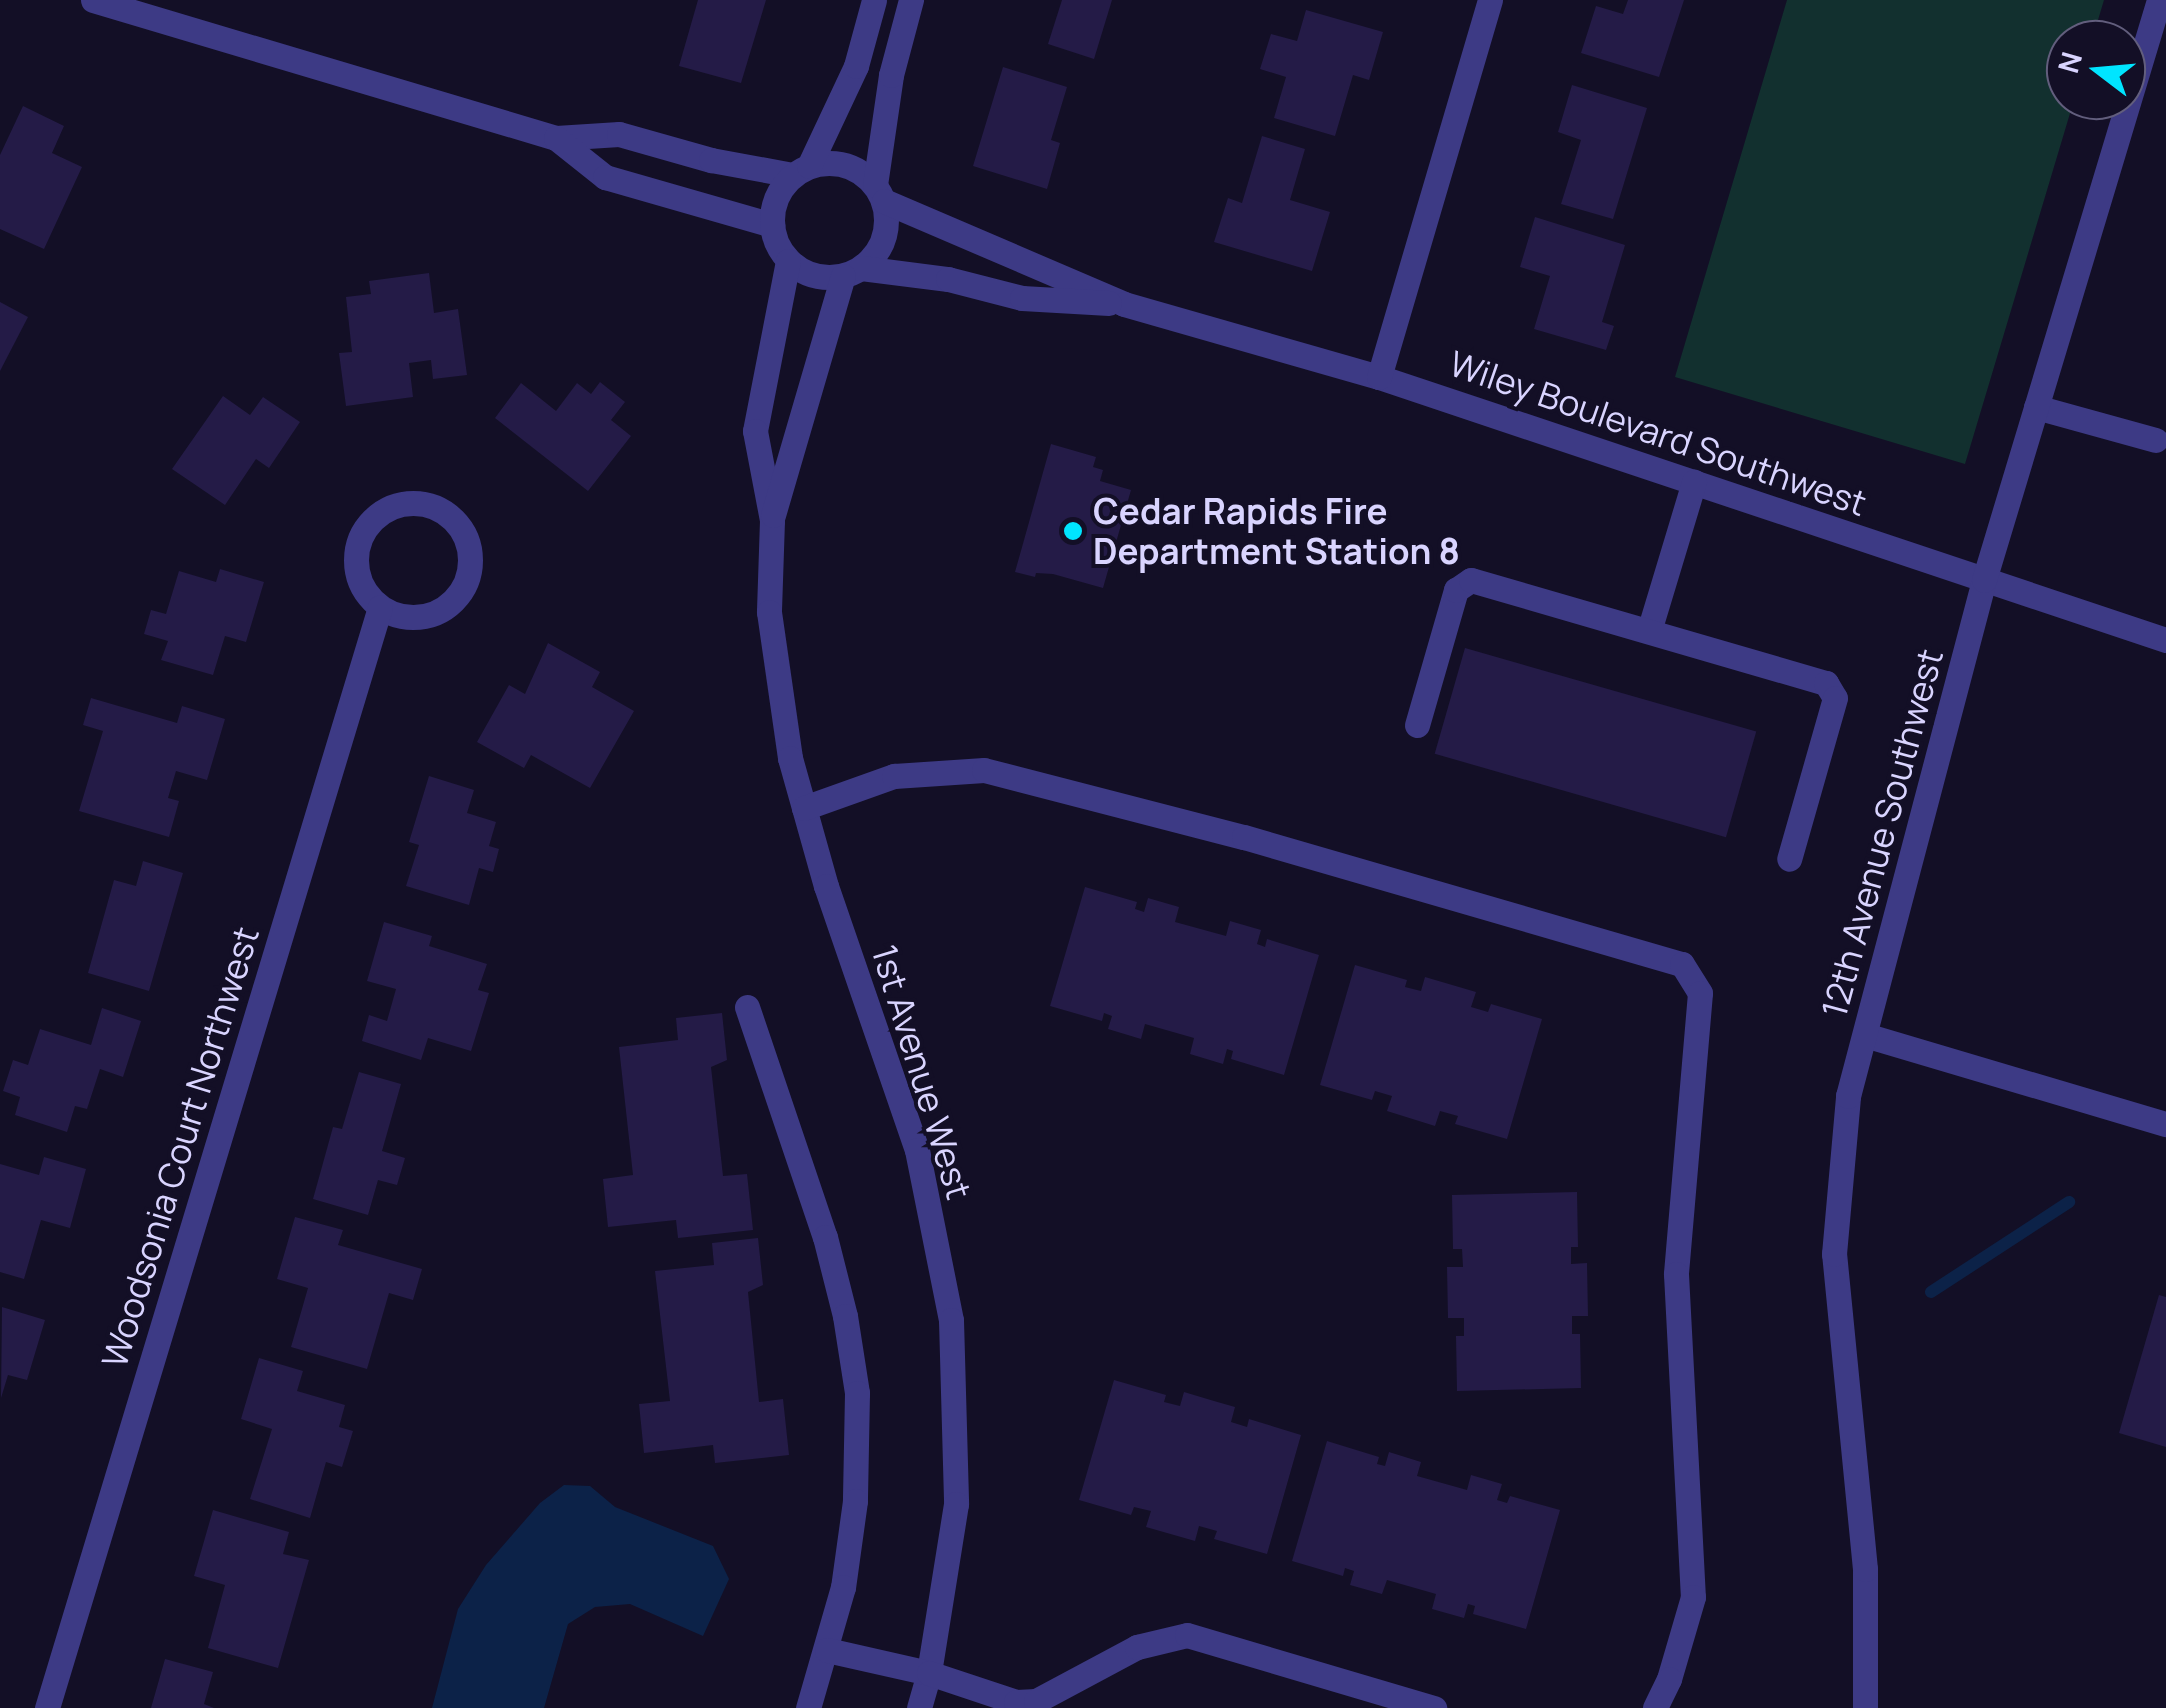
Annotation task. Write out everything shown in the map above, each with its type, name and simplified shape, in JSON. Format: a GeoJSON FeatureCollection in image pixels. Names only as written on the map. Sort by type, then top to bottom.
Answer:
{"type":"FeatureCollection","features":[{"type":"Feature","properties":{"kind":"street"},"geometry":{"type":"LineString","coordinates":[[93,0],[556,138],[620,134],[712,160],[801,170],[844,164],[879,192]]}},
{"type":"Feature","properties":{"kind":"street"},"geometry":{"type":"LineString","coordinates":[[874,0],[856,66],[801,170],[774,205],[772,225],[788,260],[824,277],[852,272],[884,236],[879,192],[891,75],[910,0]]}},
{"type":"Feature","properties":{"kind":"street"},"geometry":{"type":"LineString","coordinates":[[1379,377],[1490,0]]}},
{"type":"Feature","properties":{"kind":"street","name":"12th Avenue Southwest"},"geometry":{"type":"LineString","coordinates":[[1865,1708],[1865,1569],[1834,1254],[1848,1096],[1984,580],[2158,0]]}},
{"type":"Feature","properties":{"kind":"street"},"geometry":{"type":"LineString","coordinates":[[556,138],[605,177],[772,225]]}},
{"type":"Feature","properties":{"kind":"street","name":"Wiley Boulevard Southwest"},"geometry":{"type":"LineString","coordinates":[[879,192],[1124,304],[1379,377],[2166,640]]}},
{"type":"Feature","properties":{"kind":"street","name":"1st Avenue West"},"geometry":{"type":"LineString","coordinates":[[788,260],[755,431],[772,520],[769,612],[790,758],[916,1150],[951,1320],[956,1504],[929,1674],[919,1708]]}},
{"type":"Feature","properties":{"kind":"street","name":"Wiley Boulevard Southwest"},"geometry":{"type":"LineString","coordinates":[[852,272],[948,279],[1022,298],[1124,304]]}},
{"type":"Feature","properties":{"kind":"street","name":"1st Avenue West"},"geometry":{"type":"LineString","coordinates":[[772,520],[852,272]]}},
{"type":"Feature","properties":{"kind":"street"},"geometry":{"type":"LineString","coordinates":[[2036,407],[2156,440]]}},
{"type":"Feature","properties":{"kind":"street"},"geometry":{"type":"LineString","coordinates":[[1649,632],[1694,482]]}},
{"type":"Feature","properties":{"kind":"street"},"geometry":{"type":"LineString","coordinates":[[401,503],[438,508],[464,534],[469,571],[462,589],[434,613],[415,617],[380,607],[358,577],[355,558],[359,539],[383,510],[401,503]]}},
{"type":"Feature","properties":{"kind":"street"},"geometry":{"type":"LineString","coordinates":[[1417,724],[1456,590],[1470,580],[1826,683],[1835,698],[1790,860]]}},
{"type":"Feature","properties":{"kind":"street","name":"Woodsonia Court Northwest"},"geometry":{"type":"LineString","coordinates":[[47,1708],[380,607]]}},
{"type":"Feature","properties":{"kind":"street"},"geometry":{"type":"LineString","coordinates":[[804,808],[894,776],[984,770],[1244,837],[1682,964],[1700,993],[1676,1274],[1693,1597],[1669,1679],[1655,1708]]}},
{"type":"Feature","properties":{"kind":"street"},"geometry":{"type":"LineString","coordinates":[[747,1007],[825,1237],[857,1393],[855,1501],[844,1587],[808,1708]]}},
{"type":"Feature","properties":{"kind":"street"},"geometry":{"type":"LineString","coordinates":[[1864,1035],[2166,1124]]}},
{"type":"Feature","properties":{"kind":"street"},"geometry":{"type":"LineString","coordinates":[[827,1650],[929,1674],[1016,1702],[1037,1704],[1138,1647],[1188,1635],[1434,1708]]}},
{"type":"Feature","properties":{"kind":"green space"},"geometry":{"type":"Polygon","coordinates":[[[1787,0],[2104,0],[2098,20],[2046,20],[2046,120],[2068,120],[1965,464],[1675,377],[1787,0]]]}},
{"type":"Feature","properties":{"kind":"water"},"geometry":{"type":"Polygon","coordinates":[[[564,1485],[590,1486],[615,1507],[713,1546],[729,1579],[703,1636],[630,1604],[595,1607],[568,1624],[544,1708],[432,1708],[458,1609],[486,1565],[540,1503],[564,1485]]]}},
{"type":"Feature","properties":{"kind":"building"},"geometry":{"type":"Polygon","coordinates":[[[698,0],[766,0],[741,83],[679,66],[698,0]]]}},
{"type":"Feature","properties":{"kind":"building"},"geometry":{"type":"Polygon","coordinates":[[[1062,0],[1112,0],[1094,59],[1048,44],[1062,0]]]}},
{"type":"Feature","properties":{"kind":"building"},"geometry":{"type":"Polygon","coordinates":[[[1628,0],[1684,0],[1659,77],[1581,53],[1596,6],[1623,14],[1628,0]]]}},
{"type":"Feature","properties":{"kind":"building"},"geometry":{"type":"Polygon","coordinates":[[[1306,10],[1383,32],[1369,80],[1353,75],[1335,136],[1274,118],[1286,77],[1260,69],[1271,34],[1297,41],[1306,10]]]}},
{"type":"Feature","properties":{"kind":"building"},"geometry":{"type":"Polygon","coordinates":[[[1003,67],[1067,87],[1051,140],[1060,143],[1047,189],[973,166],[1003,67]]]}},
{"type":"Feature","properties":{"kind":"building"},"geometry":{"type":"Polygon","coordinates":[[[1572,85],[1647,108],[1613,219],[1561,204],[1581,140],[1558,132],[1572,85]]]}},
{"type":"Feature","properties":{"kind":"building"},"geometry":{"type":"Polygon","coordinates":[[[23,106],[64,126],[52,153],[82,167],[44,249],[0,229],[0,155],[23,106]]]}},
{"type":"Feature","properties":{"kind":"building"},"geometry":{"type":"Polygon","coordinates":[[[1262,136],[1305,149],[1290,200],[1330,212],[1312,271],[1214,242],[1228,198],[1242,203],[1262,136]]]}},
{"type":"Feature","properties":{"kind":"building"},"geometry":{"type":"Polygon","coordinates":[[[1535,217],[1625,245],[1602,322],[1614,326],[1606,350],[1534,329],[1550,276],[1520,267],[1535,217]]]}},
{"type":"Feature","properties":{"kind":"building"},"geometry":{"type":"Polygon","coordinates":[[[429,273],[434,313],[458,309],[467,375],[433,379],[431,360],[409,363],[413,397],[346,406],[339,353],[352,352],[346,297],[371,294],[369,281],[429,273]]]}},
{"type":"Feature","properties":{"kind":"building"},"geometry":{"type":"Polygon","coordinates":[[[0,302],[28,317],[0,371],[0,302]]]}},
{"type":"Feature","properties":{"kind":"building"},"geometry":{"type":"Polygon","coordinates":[[[600,382],[625,402],[611,420],[631,436],[588,491],[495,418],[521,383],[556,411],[577,383],[591,394],[600,382]]]}},
{"type":"Feature","properties":{"kind":"building"},"geometry":{"type":"Polygon","coordinates":[[[223,396],[250,415],[263,397],[300,422],[269,468],[256,459],[225,505],[172,469],[223,396]]]}},
{"type":"Feature","properties":{"kind":"building","name":"Cedar Rapids Fire Department Station 8"},"geometry":{"type":"Polygon","coordinates":[[[1051,444],[1096,457],[1093,467],[1103,470],[1100,481],[1131,490],[1103,588],[1053,574],[1036,573],[1035,577],[1015,572],[1051,444]]]}},
{"type":"Feature","properties":{"kind":"building"},"geometry":{"type":"Polygon","coordinates":[[[220,569],[264,582],[246,642],[225,636],[213,675],[161,660],[168,641],[144,634],[151,610],[166,614],[179,571],[216,582],[220,569]]]}},
{"type":"Feature","properties":{"kind":"building"},"geometry":{"type":"Polygon","coordinates":[[[548,643],[600,672],[592,687],[634,711],[590,788],[531,755],[524,768],[477,742],[509,685],[525,694],[548,643]]]}},
{"type":"Feature","properties":{"kind":"building"},"geometry":{"type":"Polygon","coordinates":[[[1465,648],[1756,732],[1726,837],[1435,754],[1465,648]]]}},
{"type":"Feature","properties":{"kind":"building"},"geometry":{"type":"Polygon","coordinates":[[[91,698],[177,723],[182,706],[225,719],[207,780],[176,771],[168,798],[179,801],[169,837],[79,811],[103,731],[83,725],[91,698]]]}},
{"type":"Feature","properties":{"kind":"building"},"geometry":{"type":"Polygon","coordinates":[[[429,776],[474,790],[467,813],[496,822],[489,846],[499,849],[493,872],[479,868],[469,905],[406,886],[419,845],[409,842],[429,776]]]}},
{"type":"Feature","properties":{"kind":"building"},"geometry":{"type":"Polygon","coordinates":[[[143,861],[183,873],[149,991],[88,973],[114,880],[136,886],[143,861]]]}},
{"type":"Feature","properties":{"kind":"building"},"geometry":{"type":"Polygon","coordinates":[[[1085,887],[1137,902],[1135,909],[1144,912],[1148,898],[1179,907],[1175,922],[1226,936],[1230,921],[1261,930],[1257,944],[1265,947],[1267,939],[1319,955],[1284,1075],[1231,1059],[1233,1051],[1227,1049],[1223,1064],[1190,1054],[1194,1038],[1145,1024],[1141,1039],[1108,1029],[1112,1016],[1104,1013],[1102,1021],[1050,1006],[1085,887]]]}},
{"type":"Feature","properties":{"kind":"building"},"geometry":{"type":"Polygon","coordinates":[[[384,922],[432,936],[429,946],[487,964],[478,990],[489,993],[471,1051],[428,1038],[421,1060],[362,1041],[369,1015],[387,1021],[396,989],[367,981],[384,922]]]}},
{"type":"Feature","properties":{"kind":"building"},"geometry":{"type":"Polygon","coordinates":[[[1355,965],[1407,980],[1405,987],[1421,991],[1425,977],[1476,992],[1471,1007],[1488,1012],[1491,1004],[1542,1019],[1507,1139],[1455,1124],[1458,1116],[1440,1111],[1435,1126],[1387,1111],[1392,1096],[1375,1091],[1372,1100],[1320,1085],[1355,965]]]}},
{"type":"Feature","properties":{"kind":"building"},"geometry":{"type":"Polygon","coordinates":[[[102,1008],[141,1021],[123,1077],[100,1069],[87,1109],[75,1106],[67,1132],[15,1115],[20,1097],[3,1091],[13,1060],[28,1065],[40,1029],[91,1045],[102,1008]]]}},
{"type":"Feature","properties":{"kind":"building"},"geometry":{"type":"Polygon","coordinates":[[[722,1013],[727,1060],[711,1067],[723,1176],[747,1174],[753,1230],[678,1238],[676,1220],[608,1227],[603,1179],[633,1175],[619,1047],[678,1040],[676,1018],[722,1013]]]}},
{"type":"Feature","properties":{"kind":"building"},"geometry":{"type":"Polygon","coordinates":[[[359,1072],[401,1084],[382,1151],[405,1158],[397,1185],[378,1180],[368,1215],[313,1199],[333,1127],[342,1129],[359,1072]]]}},
{"type":"Feature","properties":{"kind":"building"},"geometry":{"type":"Polygon","coordinates":[[[44,1157],[86,1169],[70,1228],[41,1220],[24,1279],[0,1272],[0,1164],[39,1175],[44,1157]]]}},
{"type":"Feature","properties":{"kind":"building"},"geometry":{"type":"Polygon","coordinates":[[[1577,1192],[1578,1247],[1571,1247],[1571,1264],[1587,1263],[1588,1316],[1572,1316],[1572,1334],[1580,1334],[1581,1388],[1457,1391],[1456,1336],[1464,1336],[1464,1318],[1448,1318],[1447,1267],[1463,1267],[1462,1249],[1453,1249],[1452,1195],[1577,1192]]]}},
{"type":"Feature","properties":{"kind":"building"},"geometry":{"type":"Polygon","coordinates":[[[295,1217],[343,1230],[338,1245],[422,1269],[413,1300],[389,1293],[367,1369],[291,1347],[308,1288],[277,1279],[295,1217]]]}},
{"type":"Feature","properties":{"kind":"building"},"geometry":{"type":"Polygon","coordinates":[[[758,1238],[763,1285],[748,1292],[759,1402],[783,1399],[789,1455],[715,1463],[713,1445],[644,1453],[639,1404],[670,1401],[655,1271],[714,1265],[712,1243],[758,1238]]]}},
{"type":"Feature","properties":{"kind":"building"},"geometry":{"type":"Polygon","coordinates":[[[2159,1295],[2166,1297],[2166,1447],[2119,1433],[2159,1295]]]}},
{"type":"Feature","properties":{"kind":"building"},"geometry":{"type":"Polygon","coordinates":[[[2,1307],[45,1320],[27,1380],[8,1375],[1,1398],[2,1307]]]}},
{"type":"Feature","properties":{"kind":"building"},"geometry":{"type":"Polygon","coordinates":[[[259,1358],[303,1371],[297,1391],[345,1405],[339,1427],[353,1431],[342,1467],[326,1462],[310,1518],[250,1499],[272,1429],[241,1419],[259,1358]]]}},
{"type":"Feature","properties":{"kind":"building"},"geometry":{"type":"Polygon","coordinates":[[[1114,1380],[1166,1395],[1164,1402],[1180,1406],[1184,1392],[1235,1407],[1231,1422],[1247,1427],[1249,1419],[1301,1435],[1267,1554],[1214,1539],[1217,1531],[1199,1526],[1195,1541],[1146,1527],[1151,1511],[1134,1507],[1131,1515],[1079,1500],[1114,1380]]]}},
{"type":"Feature","properties":{"kind":"building"},"geometry":{"type":"Polygon","coordinates":[[[1327,1441],[1379,1457],[1377,1464],[1385,1466],[1389,1452],[1421,1462],[1417,1476],[1467,1490],[1471,1475],[1502,1484],[1497,1500],[1507,1503],[1510,1496],[1560,1510],[1526,1629],[1473,1614],[1475,1606],[1468,1604],[1464,1618],[1432,1609],[1436,1594],[1387,1580],[1382,1594],[1350,1585],[1354,1571],[1345,1568],[1343,1576],[1292,1561],[1327,1441]]]}},
{"type":"Feature","properties":{"kind":"building"},"geometry":{"type":"Polygon","coordinates":[[[213,1510],[289,1532],[283,1554],[309,1560],[278,1668],[208,1648],[225,1585],[194,1576],[213,1510]]]}},
{"type":"Feature","properties":{"kind":"building"},"geometry":{"type":"Polygon","coordinates":[[[165,1659],[213,1672],[204,1704],[214,1708],[151,1708],[165,1659]]]}},
{"type":"Feature","properties":{"kind":"waterway"},"geometry":{"type":"LineString","coordinates":[[1931,1292],[2069,1202]]}},
{"type":"Feature","properties":{"kind":"place","name":"Cedar Rapids Fire Department Station 8"},"geometry":{"type":"Point","coordinates":[1073,531]}}]}
